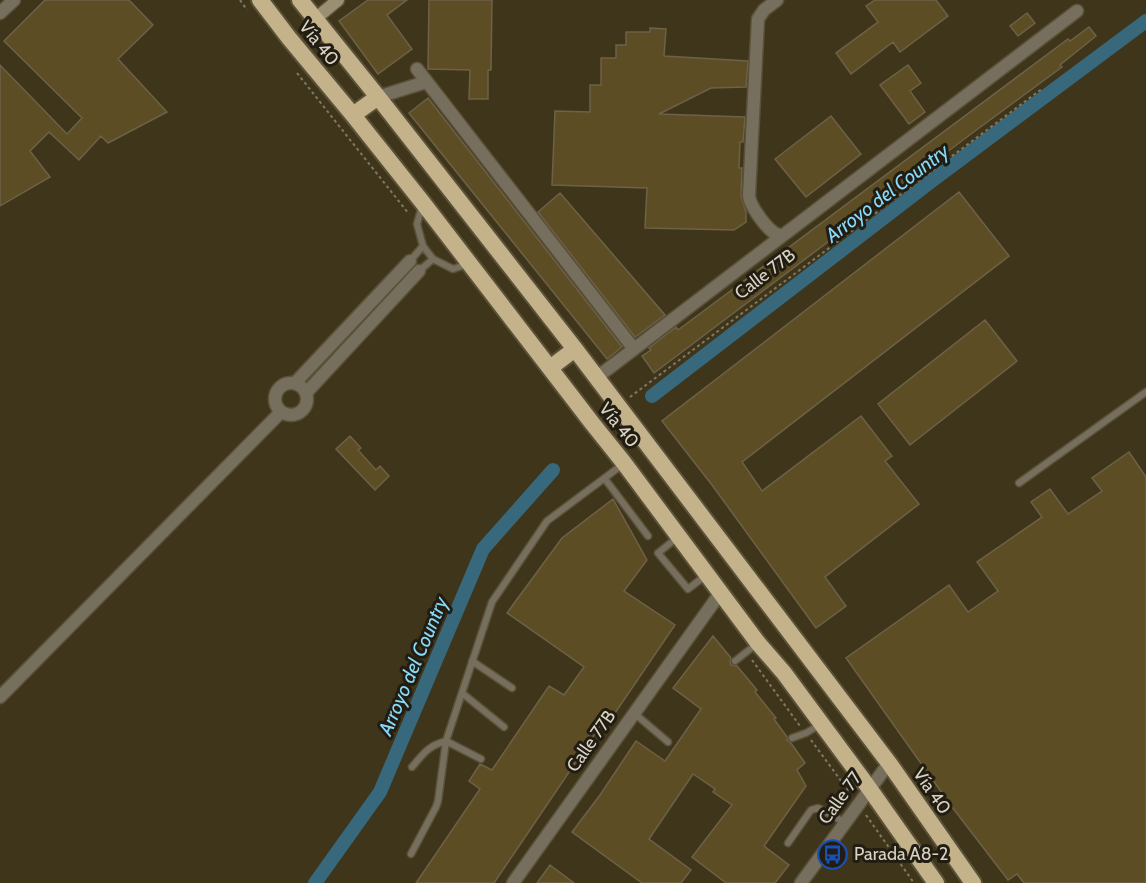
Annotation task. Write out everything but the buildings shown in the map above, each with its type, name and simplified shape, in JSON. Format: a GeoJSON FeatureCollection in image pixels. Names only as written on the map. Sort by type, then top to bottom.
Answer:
{"type":"FeatureCollection","features":[{"type":"Feature","properties":{"kind":"highway","name":"Vía 40"},"geometry":{"type":"LineString","coordinates":[[302,1],[315,19],[385,95],[575,349],[601,374],[807,656],[889,763],[973,883]]}},
{"type":"Feature","properties":{"kind":"highway","name":"Vía 40"},"geometry":{"type":"LineString","coordinates":[[254,5],[289,38],[423,203],[708,573],[721,591],[752,648],[784,673],[936,883]]}},
{"type":"Feature","properties":{"kind":"highway"},"geometry":{"type":"LineString","coordinates":[[353,115],[385,95]]}},
{"type":"Feature","properties":{"kind":"highway"},"geometry":{"type":"LineString","coordinates":[[550,368],[575,349]]}},
{"type":"Feature","properties":{"kind":"highway"},"geometry":{"type":"LineString","coordinates":[[784,673],[807,656]]}},
{"type":"Feature","properties":{"kind":"main road"},"geometry":{"type":"LineString","coordinates":[[315,19],[338,0]]}},
{"type":"Feature","properties":{"kind":"street"},"geometry":{"type":"LineString","coordinates":[[0,13],[14,0]]}},
{"type":"Feature","properties":{"kind":"street"},"geometry":{"type":"LineString","coordinates":[[777,0],[764,10],[758,19],[749,201],[774,233],[782,236]]}},
{"type":"Feature","properties":{"kind":"street"},"geometry":{"type":"LineString","coordinates":[[601,374],[1077,10]]}},
{"type":"Feature","properties":{"kind":"street"},"geometry":{"type":"LineString","coordinates":[[417,69],[634,349]]}},
{"type":"Feature","properties":{"kind":"street"},"geometry":{"type":"LineString","coordinates":[[385,95],[426,82]]}},
{"type":"Feature","properties":{"kind":"street"},"geometry":{"type":"LineString","coordinates":[[295,383],[410,261]]}},
{"type":"Feature","properties":{"kind":"street"},"geometry":{"type":"LineString","coordinates":[[306,393],[419,271]]}},
{"type":"Feature","properties":{"kind":"street"},"geometry":{"type":"LineString","coordinates":[[295,383],[306,393],[306,403],[300,411],[291,415],[281,412],[275,404],[277,390],[285,384],[295,383]]}},
{"type":"Feature","properties":{"kind":"street"},"geometry":{"type":"LineString","coordinates":[[0,697],[281,412]]}},
{"type":"Feature","properties":{"kind":"street","name":"Calle 77B"},"geometry":{"type":"LineString","coordinates":[[513,883],[721,591]]}},
{"type":"Feature","properties":{"kind":"street","name":"Calle 77"},"geometry":{"type":"LineString","coordinates":[[801,883],[889,763]]}},
{"type":"Feature","properties":{"kind":"lane"},"geometry":{"type":"LineString","coordinates":[[423,203],[417,224],[423,246],[433,259],[453,269],[469,263]]}},
{"type":"Feature","properties":{"kind":"lane"},"geometry":{"type":"LineString","coordinates":[[410,261],[423,246]]}},
{"type":"Feature","properties":{"kind":"lane"},"geometry":{"type":"LineString","coordinates":[[419,271],[433,259]]}},
{"type":"Feature","properties":{"kind":"lane"},"geometry":{"type":"LineString","coordinates":[[1019,483],[1146,392]]}},
{"type":"Feature","properties":{"kind":"lane"},"geometry":{"type":"LineString","coordinates":[[411,854],[436,807],[446,741],[492,602],[547,521],[624,463]]}},
{"type":"Feature","properties":{"kind":"lane"},"geometry":{"type":"LineString","coordinates":[[605,479],[648,536]]}},
{"type":"Feature","properties":{"kind":"lane"},"geometry":{"type":"LineString","coordinates":[[679,536],[658,553],[688,589],[708,573]]}},
{"type":"Feature","properties":{"kind":"lane"},"geometry":{"type":"LineString","coordinates":[[735,661],[752,648]]}},
{"type":"Feature","properties":{"kind":"lane"},"geometry":{"type":"LineString","coordinates":[[472,661],[512,688]]}},
{"type":"Feature","properties":{"kind":"lane"},"geometry":{"type":"LineString","coordinates":[[462,693],[504,727]]}},
{"type":"Feature","properties":{"kind":"lane"},"geometry":{"type":"LineString","coordinates":[[634,713],[668,742]]}},
{"type":"Feature","properties":{"kind":"lane"},"geometry":{"type":"LineString","coordinates":[[792,738],[821,724]]}},
{"type":"Feature","properties":{"kind":"lane"},"geometry":{"type":"LineString","coordinates":[[412,767],[426,750],[446,741],[481,759]]}},
{"type":"Feature","properties":{"kind":"lane"},"geometry":{"type":"LineString","coordinates":[[788,843],[811,810],[818,808],[844,822]]}},
{"type":"Feature","properties":{"kind":"path"},"geometry":{"type":"LineString","coordinates":[[240,0],[254,5]]}},
{"type":"Feature","properties":{"kind":"path"},"geometry":{"type":"LineString","coordinates":[[292,65],[417,224]]}},
{"type":"Feature","properties":{"kind":"path","name":"Calle 77B"},"geometry":{"type":"LineString","coordinates":[[624,402],[1043,88]]}},
{"type":"Feature","properties":{"kind":"path"},"geometry":{"type":"LineString","coordinates":[[752,648],[806,733],[914,883]]}},
{"type":"Feature","properties":{"kind":"waterway","name":"Arroyo del Country"},"geometry":{"type":"LineString","coordinates":[[652,396],[933,180],[1146,21]]}},
{"type":"Feature","properties":{"kind":"waterway","name":"Arroyo del Country"},"geometry":{"type":"LineString","coordinates":[[315,883],[380,792],[483,549],[553,470]]}},
{"type":"Feature","properties":{"kind":"place","name":"Parada A8-2"},"geometry":{"type":"Point","coordinates":[833,854]}}]}
